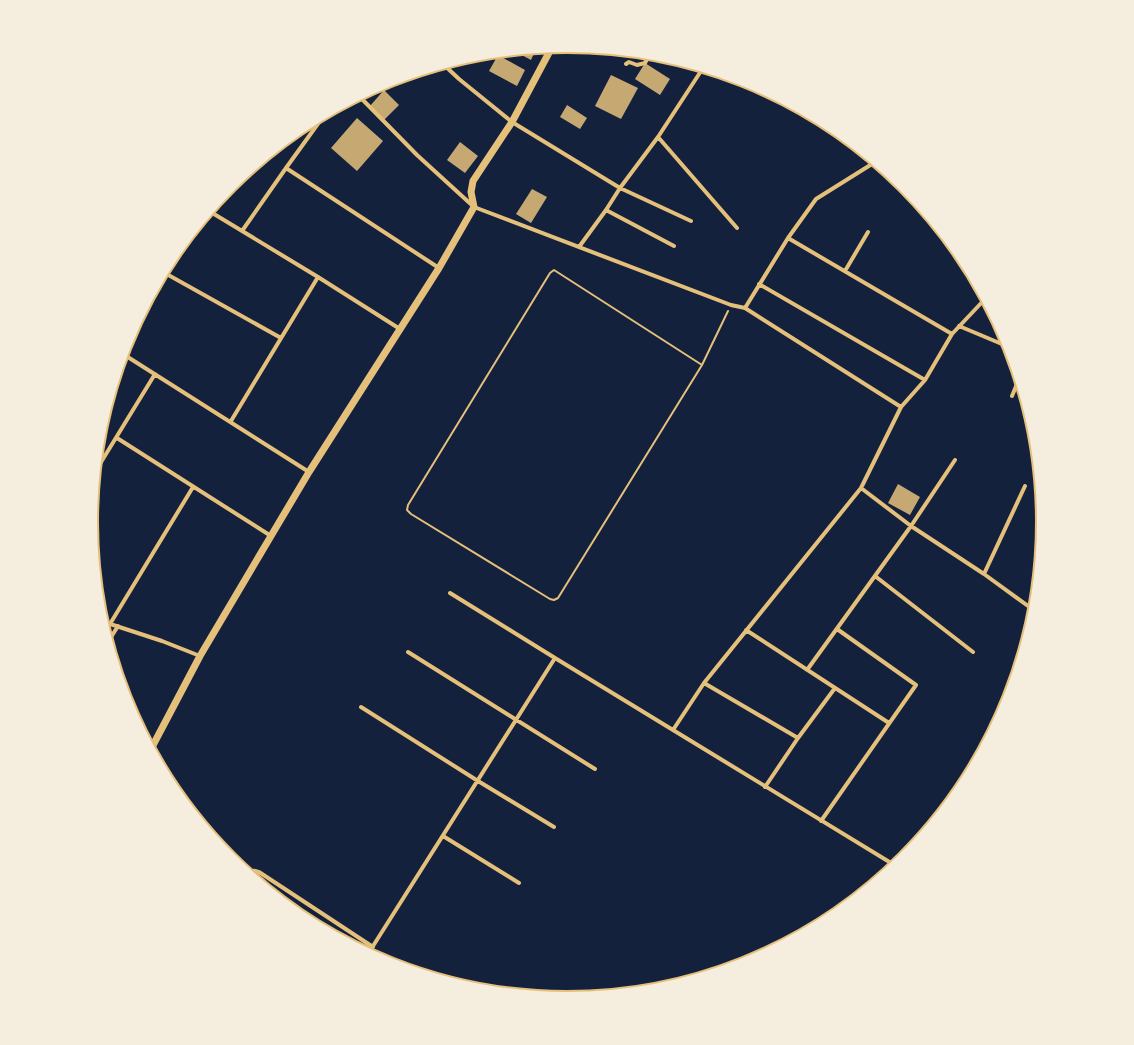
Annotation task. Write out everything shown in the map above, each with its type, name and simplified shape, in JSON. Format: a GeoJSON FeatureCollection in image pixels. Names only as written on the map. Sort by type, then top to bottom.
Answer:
{"type":"FeatureCollection","features":[{"type":"Feature","properties":{"kind":"main road"},"geometry":{"type":"LineString","coordinates":[[153,743],[200,656],[309,472],[439,268],[474,207],[471,192],[473,181],[512,122],[549,54]]}},
{"type":"Feature","properties":{"kind":"street"},"geometry":{"type":"LineString","coordinates":[[626,64],[630,62],[637,65],[645,63],[647,60]]}},
{"type":"Feature","properties":{"kind":"street"},"geometry":{"type":"LineString","coordinates":[[448,68],[512,122],[620,188],[691,221]]}},
{"type":"Feature","properties":{"kind":"street"},"geometry":{"type":"LineString","coordinates":[[579,247],[658,137],[699,72]]}},
{"type":"Feature","properties":{"kind":"street"},"geometry":{"type":"LineString","coordinates":[[362,100],[417,155],[474,207],[731,305],[745,308],[901,407]]}},
{"type":"Feature","properties":{"kind":"street"},"geometry":{"type":"LineString","coordinates":[[242,231],[317,125]]}},
{"type":"Feature","properties":{"kind":"street"},"geometry":{"type":"LineString","coordinates":[[658,137],[737,228]]}},
{"type":"Feature","properties":{"kind":"street"},"geometry":{"type":"LineString","coordinates":[[745,308],[788,238],[816,199],[871,165]]}},
{"type":"Feature","properties":{"kind":"street"},"geometry":{"type":"LineString","coordinates":[[286,168],[439,268]]}},
{"type":"Feature","properties":{"kind":"street"},"geometry":{"type":"LineString","coordinates":[[606,210],[674,246]]}},
{"type":"Feature","properties":{"kind":"street"},"geometry":{"type":"LineString","coordinates":[[213,214],[400,329]]}},
{"type":"Feature","properties":{"kind":"street"},"geometry":{"type":"LineString","coordinates":[[845,271],[868,232]]}},
{"type":"Feature","properties":{"kind":"street"},"geometry":{"type":"LineString","coordinates":[[788,238],[952,334]]}},
{"type":"Feature","properties":{"kind":"street"},"geometry":{"type":"LineString","coordinates":[[168,275],[281,338]]}},
{"type":"Feature","properties":{"kind":"street"},"geometry":{"type":"LineString","coordinates":[[231,421],[318,277]]}},
{"type":"Feature","properties":{"kind":"street"},"geometry":{"type":"LineString","coordinates":[[760,284],[925,380]]}},
{"type":"Feature","properties":{"kind":"street"},"geometry":{"type":"LineString","coordinates":[[673,730],[704,683],[861,488],[901,407],[925,380],[952,334],[982,303]]}},
{"type":"Feature","properties":{"kind":"street"},"geometry":{"type":"LineString","coordinates":[[959,326],[1002,344]]}},
{"type":"Feature","properties":{"kind":"street"},"geometry":{"type":"LineString","coordinates":[[128,357],[231,421],[309,472]]}},
{"type":"Feature","properties":{"kind":"street"},"geometry":{"type":"LineString","coordinates":[[102,459],[155,374]]}},
{"type":"Feature","properties":{"kind":"street"},"geometry":{"type":"LineString","coordinates":[[1012,396],[1016,386]]}},
{"type":"Feature","properties":{"kind":"street"},"geometry":{"type":"LineString","coordinates":[[116,438],[271,536]]}},
{"type":"Feature","properties":{"kind":"street"},"geometry":{"type":"LineString","coordinates":[[808,670],[911,526],[955,460]]}},
{"type":"Feature","properties":{"kind":"street"},"geometry":{"type":"LineString","coordinates":[[984,574],[1025,486]]}},
{"type":"Feature","properties":{"kind":"street"},"geometry":{"type":"LineString","coordinates":[[193,487],[110,624],[162,641],[200,656]]}},
{"type":"Feature","properties":{"kind":"street"},"geometry":{"type":"LineString","coordinates":[[861,488],[911,526],[984,574],[1028,606]]}},
{"type":"Feature","properties":{"kind":"street"},"geometry":{"type":"LineString","coordinates":[[875,576],[973,652]]}},
{"type":"Feature","properties":{"kind":"street"},"geometry":{"type":"LineString","coordinates":[[450,593],[890,862]]}},
{"type":"Feature","properties":{"kind":"street"},"geometry":{"type":"LineString","coordinates":[[111,636],[118,626]]}},
{"type":"Feature","properties":{"kind":"street"},"geometry":{"type":"LineString","coordinates":[[821,821],[916,685],[837,629]]}},
{"type":"Feature","properties":{"kind":"street"},"geometry":{"type":"LineString","coordinates":[[746,630],[889,723]]}},
{"type":"Feature","properties":{"kind":"street"},"geometry":{"type":"LineString","coordinates":[[408,652],[595,769]]}},
{"type":"Feature","properties":{"kind":"street"},"geometry":{"type":"LineString","coordinates":[[252,871],[259,872],[373,947],[555,658]]}},
{"type":"Feature","properties":{"kind":"street"},"geometry":{"type":"LineString","coordinates":[[704,683],[798,738]]}},
{"type":"Feature","properties":{"kind":"street"},"geometry":{"type":"LineString","coordinates":[[765,786],[835,688]]}},
{"type":"Feature","properties":{"kind":"street"},"geometry":{"type":"LineString","coordinates":[[361,707],[554,827]]}},
{"type":"Feature","properties":{"kind":"street"},"geometry":{"type":"LineString","coordinates":[[443,836],[519,883]]}},
{"type":"Feature","properties":{"kind":"path"},"geometry":{"type":"LineString","coordinates":[[702,365],[554,270],[550,273],[412,498],[407,510],[411,514],[550,599],[554,600],[558,598],[702,365],[731,305]]}},
{"type":"Feature","properties":{"kind":"building"},"geometry":{"type":"Polygon","coordinates":[[[534,54],[531,60],[522,55],[534,54]]]}},
{"type":"Feature","properties":{"kind":"building"},"geometry":{"type":"Polygon","coordinates":[[[503,58],[525,70],[517,86],[489,71],[496,59],[503,58]]]}},
{"type":"Feature","properties":{"kind":"building"},"geometry":{"type":"Polygon","coordinates":[[[645,63],[670,79],[660,95],[635,79],[645,63]]]}},
{"type":"Feature","properties":{"kind":"building"},"geometry":{"type":"Polygon","coordinates":[[[611,75],[638,88],[621,119],[595,106],[611,75]]]}},
{"type":"Feature","properties":{"kind":"building"},"geometry":{"type":"Polygon","coordinates":[[[384,90],[399,105],[384,120],[370,106],[384,90]]]}},
{"type":"Feature","properties":{"kind":"building"},"geometry":{"type":"Polygon","coordinates":[[[567,105],[587,118],[580,129],[560,117],[567,105]]]}},
{"type":"Feature","properties":{"kind":"building"},"geometry":{"type":"Polygon","coordinates":[[[357,118],[383,141],[357,171],[331,148],[357,118]]]}},
{"type":"Feature","properties":{"kind":"building"},"geometry":{"type":"Polygon","coordinates":[[[460,142],[478,156],[465,173],[447,160],[460,142]]]}},
{"type":"Feature","properties":{"kind":"building"},"geometry":{"type":"Polygon","coordinates":[[[532,189],[547,197],[531,223],[516,214],[532,189]]]}},
{"type":"Feature","properties":{"kind":"building"},"geometry":{"type":"Polygon","coordinates":[[[898,484],[920,497],[910,515],[888,503],[898,484]]]}}]}
